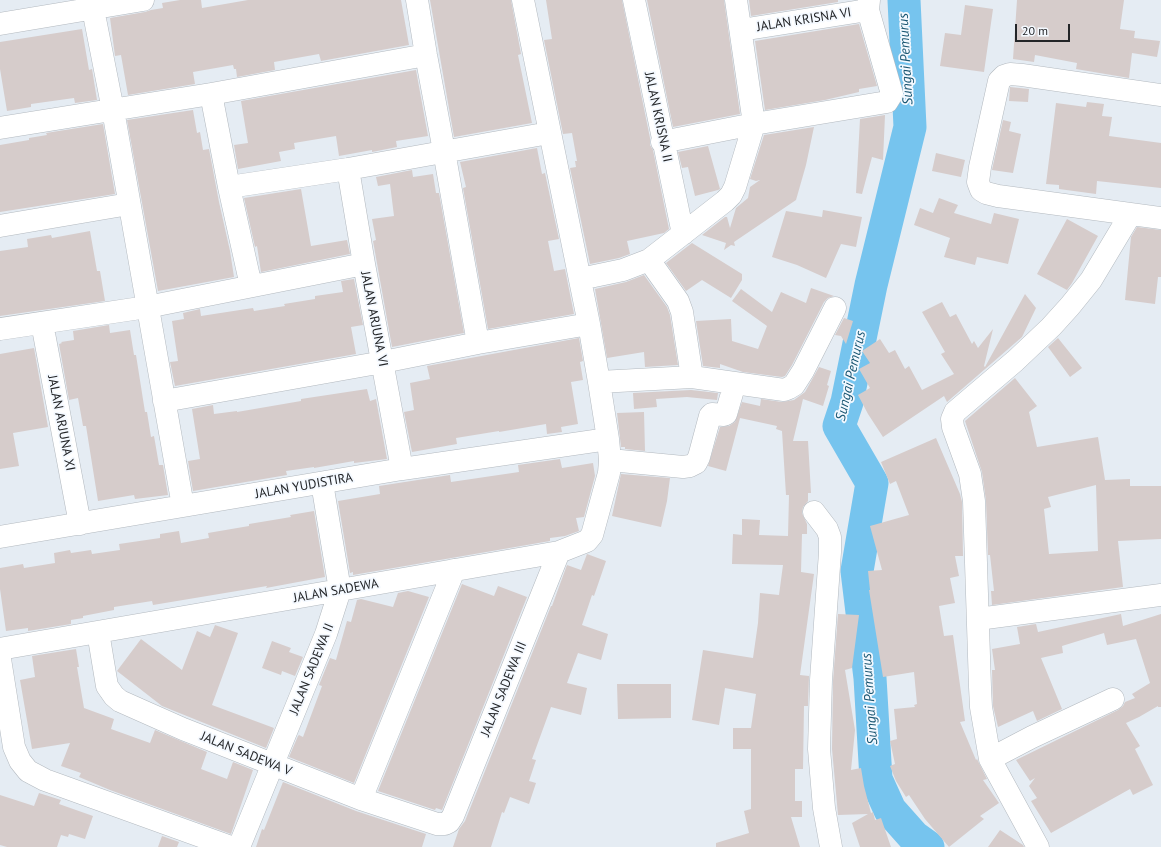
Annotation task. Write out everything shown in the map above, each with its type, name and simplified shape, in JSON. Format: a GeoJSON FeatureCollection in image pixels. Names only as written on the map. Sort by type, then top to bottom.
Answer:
{"type":"FeatureCollection","features":[{"type":"Feature","properties":{"kind":"street"},"geometry":{"type":"LineString","coordinates":[[0,24],[143,0]]}},
{"type":"Feature","properties":{"kind":"street"},"geometry":{"type":"LineString","coordinates":[[417,0],[478,343]]}},
{"type":"Feature","properties":{"kind":"street","name":"JALAN SADEWA"},"geometry":{"type":"LineString","coordinates":[[0,649],[559,552],[587,541],[592,535],[609,473],[609,450],[600,382],[589,324],[523,0]]}},
{"type":"Feature","properties":{"kind":"street","name":"JALAN KRISNA II"},"geometry":{"type":"LineString","coordinates":[[634,0],[662,142],[683,234]]}},
{"type":"Feature","properties":{"kind":"street"},"geometry":{"type":"LineString","coordinates":[[580,279],[623,270],[649,260],[731,195],[735,187],[754,124],[736,0]]}},
{"type":"Feature","properties":{"kind":"street"},"geometry":{"type":"LineString","coordinates":[[662,142],[754,124],[887,102],[892,94],[869,5]]}},
{"type":"Feature","properties":{"kind":"street","name":"JALAN KRISNA VI"},"geometry":{"type":"LineString","coordinates":[[741,30],[869,5]]}},
{"type":"Feature","properties":{"kind":"street"},"geometry":{"type":"LineString","coordinates":[[93,9],[113,110],[183,506]]}},
{"type":"Feature","properties":{"kind":"street"},"geometry":{"type":"LineString","coordinates":[[0,128],[211,94],[426,55]]}},
{"type":"Feature","properties":{"kind":"street"},"geometry":{"type":"LineString","coordinates":[[1161,95],[1010,74],[1004,76],[999,82],[978,182],[981,190],[998,196],[1161,218]]}},
{"type":"Feature","properties":{"kind":"street"},"geometry":{"type":"LineString","coordinates":[[211,94],[229,187],[251,286]]}},
{"type":"Feature","properties":{"kind":"street"},"geometry":{"type":"LineString","coordinates":[[229,187],[348,169],[549,133]]}},
{"type":"Feature","properties":{"kind":"street","name":"JALAN ARJUNA VI"},"geometry":{"type":"LineString","coordinates":[[348,169],[402,469]]}},
{"type":"Feature","properties":{"kind":"street"},"geometry":{"type":"LineString","coordinates":[[0,226],[129,204]]}},
{"type":"Feature","properties":{"kind":"street"},"geometry":{"type":"LineString","coordinates":[[1038,847],[990,759],[982,707],[974,501],[970,474],[953,427],[952,419],[955,412],[1015,361],[1051,327],[1070,306],[1091,280],[1130,215]]}},
{"type":"Feature","properties":{"kind":"street"},"geometry":{"type":"LineString","coordinates":[[649,260],[678,301],[682,312],[692,377]]}},
{"type":"Feature","properties":{"kind":"street"},"geometry":{"type":"LineString","coordinates":[[0,329],[147,307],[364,264]]}},
{"type":"Feature","properties":{"kind":"street"},"geometry":{"type":"LineString","coordinates":[[600,382],[692,377],[784,390],[794,385],[803,371],[835,308]]}},
{"type":"Feature","properties":{"kind":"street","name":"JALAN ARJUNA XI"},"geometry":{"type":"LineString","coordinates":[[42,323],[80,524]]}},
{"type":"Feature","properties":{"kind":"street"},"geometry":{"type":"LineString","coordinates":[[164,401],[589,324]]}},
{"type":"Feature","properties":{"kind":"street","name":"JALAN YUDISTIRA"},"geometry":{"type":"LineString","coordinates":[[0,537],[402,469],[609,450],[683,467],[690,466],[696,463],[699,457],[710,416],[712,414],[724,416],[726,414],[735,383]]}},
{"type":"Feature","properties":{"kind":"street","name":"JALAN SADEWA II"},"geometry":{"type":"LineString","coordinates":[[239,847],[326,634],[340,590],[322,483]]}},
{"type":"Feature","properties":{"kind":"street"},"geometry":{"type":"LineString","coordinates":[[814,512],[827,529],[830,537],[821,680],[819,749],[824,808],[832,847]]}},
{"type":"Feature","properties":{"kind":"street","name":"JALAN SADEWA III"},"geometry":{"type":"LineString","coordinates":[[445,824],[449,822],[453,816],[559,552]]}},
{"type":"Feature","properties":{"kind":"street"},"geometry":{"type":"LineString","coordinates":[[361,799],[454,570]]}},
{"type":"Feature","properties":{"kind":"street"},"geometry":{"type":"LineString","coordinates":[[978,619],[1161,595]]}},
{"type":"Feature","properties":{"kind":"street","name":"JALAN SADEWA V"},"geometry":{"type":"LineString","coordinates":[[98,632],[107,686],[114,696],[120,701],[183,729],[361,799],[437,824],[445,824]]}},
{"type":"Feature","properties":{"kind":"street"},"geometry":{"type":"LineString","coordinates":[[0,659],[14,747],[20,761],[28,772],[45,780],[231,847]]}},
{"type":"Feature","properties":{"kind":"street"},"geometry":{"type":"LineString","coordinates":[[990,759],[1032,737],[1113,699]]}},
{"type":"Feature","properties":{"kind":"building"},"geometry":{"type":"Polygon","coordinates":[[[180,0],[201,0],[202,8],[248,0],[401,0],[409,45],[321,61],[319,54],[274,62],[275,70],[237,77],[236,69],[234,69],[233,65],[193,72],[195,84],[128,95],[121,55],[115,56],[110,18],[163,8],[162,3],[180,0]]]}},
{"type":"Feature","properties":{"kind":"building"},"geometry":{"type":"Polygon","coordinates":[[[430,0],[511,0],[521,54],[518,55],[532,123],[454,137],[430,0]]]}},
{"type":"Feature","properties":{"kind":"building"},"geometry":{"type":"Polygon","coordinates":[[[546,0],[622,0],[650,138],[650,145],[653,150],[669,229],[664,233],[627,241],[630,254],[619,258],[590,264],[570,168],[576,167],[575,161],[577,161],[572,133],[563,134],[544,40],[552,39],[546,0]]]}},
{"type":"Feature","properties":{"kind":"building"},"geometry":{"type":"Polygon","coordinates":[[[647,0],[724,0],[740,114],[673,127],[647,0]]]}},
{"type":"Feature","properties":{"kind":"building"},"geometry":{"type":"Polygon","coordinates":[[[749,0],[838,0],[838,2],[751,16],[749,0]]]}},
{"type":"Feature","properties":{"kind":"building"},"geometry":{"type":"Polygon","coordinates":[[[1017,0],[1124,0],[1120,29],[1135,31],[1134,38],[1160,41],[1157,57],[1132,53],[1129,78],[1076,69],[1077,63],[1035,55],[1034,62],[1013,59],[1017,0]]]}},
{"type":"Feature","properties":{"kind":"building"},"geometry":{"type":"Polygon","coordinates":[[[965,5],[993,9],[984,72],[940,66],[945,33],[961,35],[965,5]]]}},
{"type":"Feature","properties":{"kind":"building"},"geometry":{"type":"Polygon","coordinates":[[[859,24],[877,86],[859,89],[859,92],[825,100],[765,110],[755,41],[859,24]]]}},
{"type":"Feature","properties":{"kind":"building"},"geometry":{"type":"Polygon","coordinates":[[[82,29],[89,70],[92,69],[97,100],[75,103],[74,98],[31,104],[31,107],[7,111],[0,69],[0,42],[82,29]]]}},
{"type":"Feature","properties":{"kind":"building"},"geometry":{"type":"Polygon","coordinates":[[[416,70],[428,136],[396,141],[397,147],[339,156],[336,136],[294,143],[295,149],[279,152],[281,161],[238,169],[234,145],[248,143],[241,101],[416,70]]]}},
{"type":"Feature","properties":{"kind":"building"},"geometry":{"type":"Polygon","coordinates":[[[1010,87],[1029,89],[1028,102],[1009,101],[1010,87]]]}},
{"type":"Feature","properties":{"kind":"building"},"geometry":{"type":"Polygon","coordinates":[[[1087,102],[1104,104],[1102,116],[1112,117],[1109,136],[1161,143],[1161,188],[1097,181],[1096,194],[1059,189],[1059,185],[1046,184],[1056,103],[1086,107],[1087,102]]]}},
{"type":"Feature","properties":{"kind":"building"},"geometry":{"type":"Polygon","coordinates":[[[193,110],[197,133],[200,132],[203,150],[209,149],[234,277],[158,291],[127,120],[193,110]]]}},
{"type":"Feature","properties":{"kind":"building"},"geometry":{"type":"Polygon","coordinates":[[[885,115],[883,160],[872,157],[862,194],[856,193],[860,119],[885,115]]]}},
{"type":"Feature","properties":{"kind":"building"},"geometry":{"type":"Polygon","coordinates":[[[1003,120],[1011,122],[1009,131],[1021,134],[1013,173],[992,170],[1003,120]]]}},
{"type":"Feature","properties":{"kind":"building"},"geometry":{"type":"Polygon","coordinates":[[[103,124],[115,194],[0,212],[0,145],[29,140],[29,138],[47,135],[46,133],[103,124]]]}},
{"type":"Feature","properties":{"kind":"building"},"geometry":{"type":"Polygon","coordinates":[[[814,127],[806,165],[796,200],[734,242],[735,246],[731,245],[724,250],[726,243],[702,235],[725,217],[727,217],[730,228],[736,208],[748,198],[750,187],[760,180],[756,181],[750,179],[764,135],[814,127]]]}},
{"type":"Feature","properties":{"kind":"building"},"geometry":{"type":"Polygon","coordinates":[[[708,146],[720,189],[695,196],[688,167],[682,168],[678,152],[708,146]]]}},
{"type":"Feature","properties":{"kind":"building"},"geometry":{"type":"Polygon","coordinates":[[[537,148],[542,174],[545,173],[559,239],[548,241],[554,271],[565,269],[574,314],[488,329],[463,188],[466,187],[460,162],[537,148]]]}},
{"type":"Feature","properties":{"kind":"building"},"geometry":{"type":"Polygon","coordinates":[[[936,153],[965,160],[961,177],[932,171],[936,153]]]}},
{"type":"Feature","properties":{"kind":"building"},"geometry":{"type":"Polygon","coordinates":[[[412,170],[413,177],[433,174],[436,193],[439,193],[464,333],[392,347],[373,241],[376,240],[372,219],[394,216],[390,184],[378,186],[376,177],[412,170]]]}},
{"type":"Feature","properties":{"kind":"building"},"geometry":{"type":"Polygon","coordinates":[[[301,189],[311,246],[347,240],[350,254],[261,272],[257,246],[255,247],[244,198],[301,189]]]}},
{"type":"Feature","properties":{"kind":"building"},"geometry":{"type":"Polygon","coordinates":[[[939,198],[958,205],[954,213],[991,224],[994,213],[1019,219],[1008,264],[977,257],[975,265],[944,257],[950,238],[914,225],[920,208],[933,213],[939,198]]]}},
{"type":"Feature","properties":{"kind":"building"},"geometry":{"type":"Polygon","coordinates":[[[823,210],[862,217],[856,247],[841,244],[826,278],[797,265],[772,257],[786,211],[822,217],[823,210]]]}},
{"type":"Feature","properties":{"kind":"building"},"geometry":{"type":"Polygon","coordinates":[[[1067,219],[1098,236],[1067,290],[1037,274],[1067,219]]]}},
{"type":"Feature","properties":{"kind":"building"},"geometry":{"type":"Polygon","coordinates":[[[1137,227],[1161,230],[1161,277],[1158,277],[1155,304],[1125,300],[1131,237],[1137,227]]]}},
{"type":"Feature","properties":{"kind":"building"},"geometry":{"type":"Polygon","coordinates":[[[90,231],[97,271],[100,271],[105,301],[0,316],[0,251],[28,247],[27,239],[51,235],[52,238],[90,231]]]}},
{"type":"Feature","properties":{"kind":"building"},"geometry":{"type":"Polygon","coordinates":[[[692,243],[742,274],[742,280],[731,298],[702,280],[686,291],[666,263],[692,243]]]}},
{"type":"Feature","properties":{"kind":"building"},"geometry":{"type":"Polygon","coordinates":[[[644,275],[667,307],[670,315],[678,365],[645,367],[644,352],[607,358],[595,289],[626,282],[644,275]]]}},
{"type":"Feature","properties":{"kind":"building"},"geometry":{"type":"Polygon","coordinates":[[[354,279],[363,325],[351,327],[356,354],[175,386],[170,362],[178,361],[172,321],[184,319],[183,313],[200,309],[201,316],[253,308],[254,311],[285,306],[284,304],[315,299],[315,296],[343,292],[341,281],[354,279]]]}},
{"type":"Feature","properties":{"kind":"building"},"geometry":{"type":"Polygon","coordinates":[[[811,288],[834,296],[828,298],[824,302],[785,376],[782,377],[743,372],[720,364],[720,368],[703,366],[696,321],[731,319],[732,341],[758,349],[767,326],[732,301],[741,289],[772,312],[781,292],[806,303],[811,288]]]}},
{"type":"Feature","properties":{"kind":"building"},"geometry":{"type":"Polygon","coordinates":[[[1025,294],[1036,308],[1022,337],[947,402],[944,396],[883,437],[858,395],[870,388],[859,369],[870,363],[862,351],[880,339],[889,353],[895,350],[905,369],[909,366],[922,390],[954,374],[941,354],[945,352],[922,312],[942,302],[950,317],[956,314],[972,344],[974,341],[978,348],[993,329],[985,367],[1025,294]]]}},
{"type":"Feature","properties":{"kind":"building"},"geometry":{"type":"Polygon","coordinates":[[[844,318],[853,321],[846,344],[841,336],[835,335],[844,318]]]}},
{"type":"Feature","properties":{"kind":"building"},"geometry":{"type":"Polygon","coordinates":[[[109,325],[110,333],[130,330],[134,355],[136,355],[145,412],[147,412],[151,437],[154,436],[159,465],[163,465],[168,495],[135,499],[134,495],[98,501],[86,426],[83,426],[78,398],[69,400],[59,344],[62,343],[61,342],[74,340],[73,331],[109,325]]]}},
{"type":"Feature","properties":{"kind":"building"},"geometry":{"type":"Polygon","coordinates":[[[579,338],[583,361],[580,362],[583,380],[571,382],[578,424],[561,427],[562,432],[547,434],[546,424],[456,438],[457,444],[412,452],[404,412],[414,410],[410,383],[430,379],[427,366],[579,338]]]}},
{"type":"Feature","properties":{"kind":"building"},"geometry":{"type":"Polygon","coordinates":[[[1058,338],[1082,368],[1070,377],[1048,347],[1058,338]]]}},
{"type":"Feature","properties":{"kind":"building"},"geometry":{"type":"Polygon","coordinates":[[[34,348],[48,427],[13,433],[19,466],[0,469],[0,354],[34,348]]]}},
{"type":"Feature","properties":{"kind":"building"},"geometry":{"type":"Polygon","coordinates":[[[819,367],[831,371],[827,385],[829,386],[823,406],[803,399],[793,441],[808,441],[811,493],[808,493],[808,501],[803,507],[802,513],[807,524],[807,534],[802,534],[801,572],[814,574],[800,675],[809,676],[808,706],[804,706],[803,769],[795,769],[795,801],[802,801],[802,817],[791,817],[800,847],[716,847],[716,843],[749,833],[744,811],[751,809],[751,749],[733,749],[733,728],[751,728],[756,694],[725,688],[719,725],[692,720],[703,650],[753,658],[758,623],[760,593],[779,595],[783,565],[732,564],[733,534],[742,535],[742,519],[760,520],[759,535],[788,536],[789,495],[786,495],[782,431],[776,429],[777,426],[740,418],[726,471],[708,466],[720,427],[729,426],[735,422],[742,402],[760,406],[761,399],[782,402],[794,400],[805,392],[819,367]]]}},
{"type":"Feature","properties":{"kind":"building"},"geometry":{"type":"Polygon","coordinates":[[[1015,378],[1037,406],[1029,412],[1037,447],[1098,437],[1105,480],[1130,479],[1130,486],[1161,486],[1161,539],[1118,541],[1123,587],[992,605],[991,591],[994,591],[990,555],[988,555],[986,501],[982,472],[965,421],[1015,378]],[[1096,485],[1048,497],[1051,507],[1044,509],[1049,554],[1098,551],[1096,485]]]}},
{"type":"Feature","properties":{"kind":"building"},"geometry":{"type":"Polygon","coordinates":[[[367,389],[370,401],[376,399],[387,459],[354,463],[354,461],[286,471],[287,475],[193,491],[188,461],[200,459],[192,409],[213,405],[214,414],[237,412],[301,401],[301,399],[367,389]]]}},
{"type":"Feature","properties":{"kind":"building"},"geometry":{"type":"Polygon","coordinates":[[[691,390],[718,393],[717,400],[687,397],[656,399],[657,407],[634,409],[633,393],[691,390]]]}},
{"type":"Feature","properties":{"kind":"building"},"geometry":{"type":"Polygon","coordinates":[[[644,412],[645,451],[625,449],[625,447],[621,447],[617,413],[644,412]]]}},
{"type":"Feature","properties":{"kind":"building"},"geometry":{"type":"Polygon","coordinates":[[[936,438],[962,502],[963,556],[955,556],[959,576],[950,578],[955,603],[939,606],[944,636],[953,635],[965,721],[960,722],[976,760],[977,759],[987,779],[983,780],[999,803],[980,816],[984,819],[949,847],[925,819],[909,795],[906,797],[896,781],[890,766],[895,764],[890,741],[897,739],[894,709],[915,707],[914,705],[917,704],[914,672],[883,677],[869,590],[868,571],[882,570],[870,526],[909,515],[896,481],[890,484],[881,462],[936,438]]]}},
{"type":"Feature","properties":{"kind":"building"},"geometry":{"type":"Polygon","coordinates":[[[560,459],[562,468],[593,463],[595,476],[584,517],[576,518],[579,531],[565,536],[550,538],[550,541],[353,575],[353,572],[350,573],[338,501],[380,494],[379,486],[450,475],[451,482],[519,472],[518,465],[560,459]]]}},
{"type":"Feature","properties":{"kind":"building"},"geometry":{"type":"Polygon","coordinates":[[[621,474],[670,478],[667,501],[661,527],[612,516],[621,474]]]}},
{"type":"Feature","properties":{"kind":"building"},"geometry":{"type":"Polygon","coordinates":[[[314,511],[325,577],[266,588],[267,586],[153,605],[152,601],[114,607],[114,610],[71,620],[71,624],[28,631],[28,628],[6,631],[0,589],[0,568],[23,564],[24,568],[55,563],[54,553],[70,550],[71,553],[91,550],[92,554],[120,550],[119,544],[160,538],[160,534],[179,531],[181,543],[209,538],[208,533],[249,526],[249,524],[291,517],[290,515],[314,511]]]}},
{"type":"Feature","properties":{"kind":"building"},"geometry":{"type":"Polygon","coordinates":[[[587,554],[606,561],[582,625],[608,634],[601,660],[578,653],[567,683],[587,688],[581,715],[551,707],[532,759],[536,760],[529,781],[536,783],[529,804],[510,797],[504,813],[502,812],[491,847],[453,847],[459,829],[465,821],[552,606],[567,565],[581,570],[587,554]]]}},
{"type":"Feature","properties":{"kind":"building"},"geometry":{"type":"Polygon","coordinates":[[[462,584],[494,596],[498,586],[527,597],[442,810],[436,808],[435,810],[378,791],[462,584]]]}},
{"type":"Feature","properties":{"kind":"building"},"geometry":{"type":"Polygon","coordinates":[[[408,591],[429,597],[354,783],[289,757],[298,736],[303,737],[322,686],[319,685],[330,658],[336,660],[347,621],[351,622],[357,600],[361,599],[393,607],[398,593],[408,591]]]}},
{"type":"Feature","properties":{"kind":"building"},"geometry":{"type":"Polygon","coordinates":[[[838,614],[859,615],[852,668],[845,670],[855,730],[851,770],[861,768],[871,813],[873,812],[875,820],[881,818],[891,847],[860,847],[852,823],[868,814],[838,815],[832,749],[833,681],[838,614]]]}},
{"type":"Feature","properties":{"kind":"building"},"geometry":{"type":"Polygon","coordinates":[[[1121,614],[1123,626],[1161,614],[1161,707],[1158,706],[1126,723],[1140,746],[1135,749],[1153,785],[1133,795],[1130,789],[1051,833],[1031,801],[1037,798],[1029,786],[1035,778],[1030,781],[1016,760],[1118,710],[1125,702],[1135,698],[1132,694],[1150,683],[1136,639],[1107,645],[1104,633],[1062,646],[1063,653],[1041,658],[1062,709],[1037,721],[1033,711],[998,727],[993,706],[992,670],[995,670],[992,649],[1020,644],[1017,627],[1036,624],[1038,632],[1121,614]]]}},
{"type":"Feature","properties":{"kind":"building"},"geometry":{"type":"Polygon","coordinates":[[[215,625],[238,633],[212,705],[274,728],[266,748],[162,706],[117,671],[141,639],[182,670],[197,631],[210,637],[215,625]]]}},
{"type":"Feature","properties":{"kind":"building"},"geometry":{"type":"Polygon","coordinates":[[[272,641],[291,648],[289,652],[303,657],[295,676],[282,671],[281,675],[262,668],[272,641]]]}},
{"type":"Feature","properties":{"kind":"building"},"geometry":{"type":"Polygon","coordinates":[[[76,649],[79,667],[77,667],[84,708],[114,719],[111,729],[150,743],[155,730],[207,752],[201,769],[227,779],[233,762],[253,770],[231,834],[110,790],[79,777],[81,773],[61,766],[70,743],[32,749],[20,680],[35,677],[32,656],[76,649]]]}},
{"type":"Feature","properties":{"kind":"building"},"geometry":{"type":"Polygon","coordinates":[[[617,684],[671,684],[671,718],[618,719],[617,684]]]}},
{"type":"Feature","properties":{"kind":"building"},"geometry":{"type":"Polygon","coordinates":[[[283,782],[356,811],[426,834],[422,847],[256,847],[262,829],[264,830],[283,782]]]}},
{"type":"Feature","properties":{"kind":"building"},"geometry":{"type":"Polygon","coordinates":[[[39,793],[61,800],[59,804],[93,816],[85,839],[69,834],[68,837],[61,835],[57,847],[7,847],[0,845],[0,795],[34,806],[39,793]]]}},
{"type":"Feature","properties":{"kind":"building"},"geometry":{"type":"Polygon","coordinates":[[[1000,830],[1023,845],[1024,847],[988,847],[1000,830]]]}},
{"type":"Feature","properties":{"kind":"building"},"geometry":{"type":"Polygon","coordinates":[[[162,836],[179,842],[177,847],[158,847],[162,836]]]}},
{"type":"Feature","properties":{"kind":"waterway","name":"Sungai Pemurus"},"geometry":{"type":"LineString","coordinates":[[904,0],[910,127],[871,285],[847,402],[839,426],[872,483],[857,571],[870,678],[876,779],[890,810],[914,837],[928,847]]}}]}
